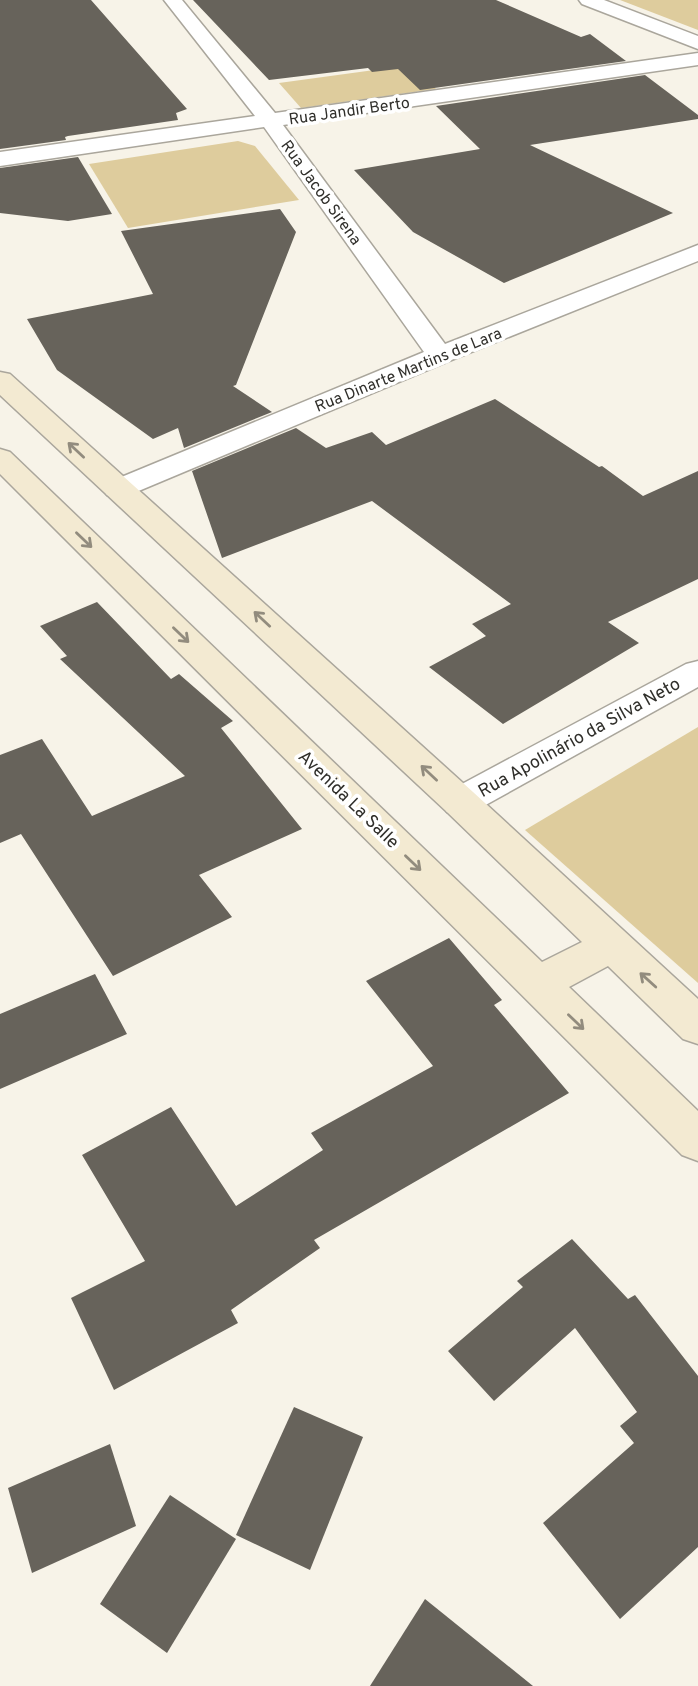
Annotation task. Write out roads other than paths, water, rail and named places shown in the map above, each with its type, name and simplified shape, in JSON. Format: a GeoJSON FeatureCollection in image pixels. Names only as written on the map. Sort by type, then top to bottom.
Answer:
{"type":"FeatureCollection","features":[{"type":"Feature","properties":{"kind":"main road"},"geometry":{"type":"LineString","coordinates":[[0,380],[460,802],[698,1027]]}},
{"type":"Feature","properties":{"kind":"main road","name":"Avenida La Salle"},"geometry":{"type":"LineString","coordinates":[[0,458],[698,1141]]}},
{"type":"Feature","properties":{"kind":"main road"},"geometry":{"type":"LineString","coordinates":[[537,984],[610,946]]}},
{"type":"Feature","properties":{"kind":"street","name":"Rua Jacob Sirena"},"geometry":{"type":"LineString","coordinates":[[173,0],[270,121],[440,355]]}},
{"type":"Feature","properties":{"kind":"street"},"geometry":{"type":"LineString","coordinates":[[589,0],[698,43]]}},
{"type":"Feature","properties":{"kind":"street","name":"Rua Jandir Berto"},"geometry":{"type":"LineString","coordinates":[[0,159],[698,59]]}},
{"type":"Feature","properties":{"kind":"street","name":"Rua Dinarte Martins de Lara"},"geometry":{"type":"LineString","coordinates":[[118,489],[440,355],[698,252]]}},
{"type":"Feature","properties":{"kind":"street","name":"Rua Apolinário da Silva Neto"},"geometry":{"type":"LineString","coordinates":[[460,802],[698,672]]}}]}
